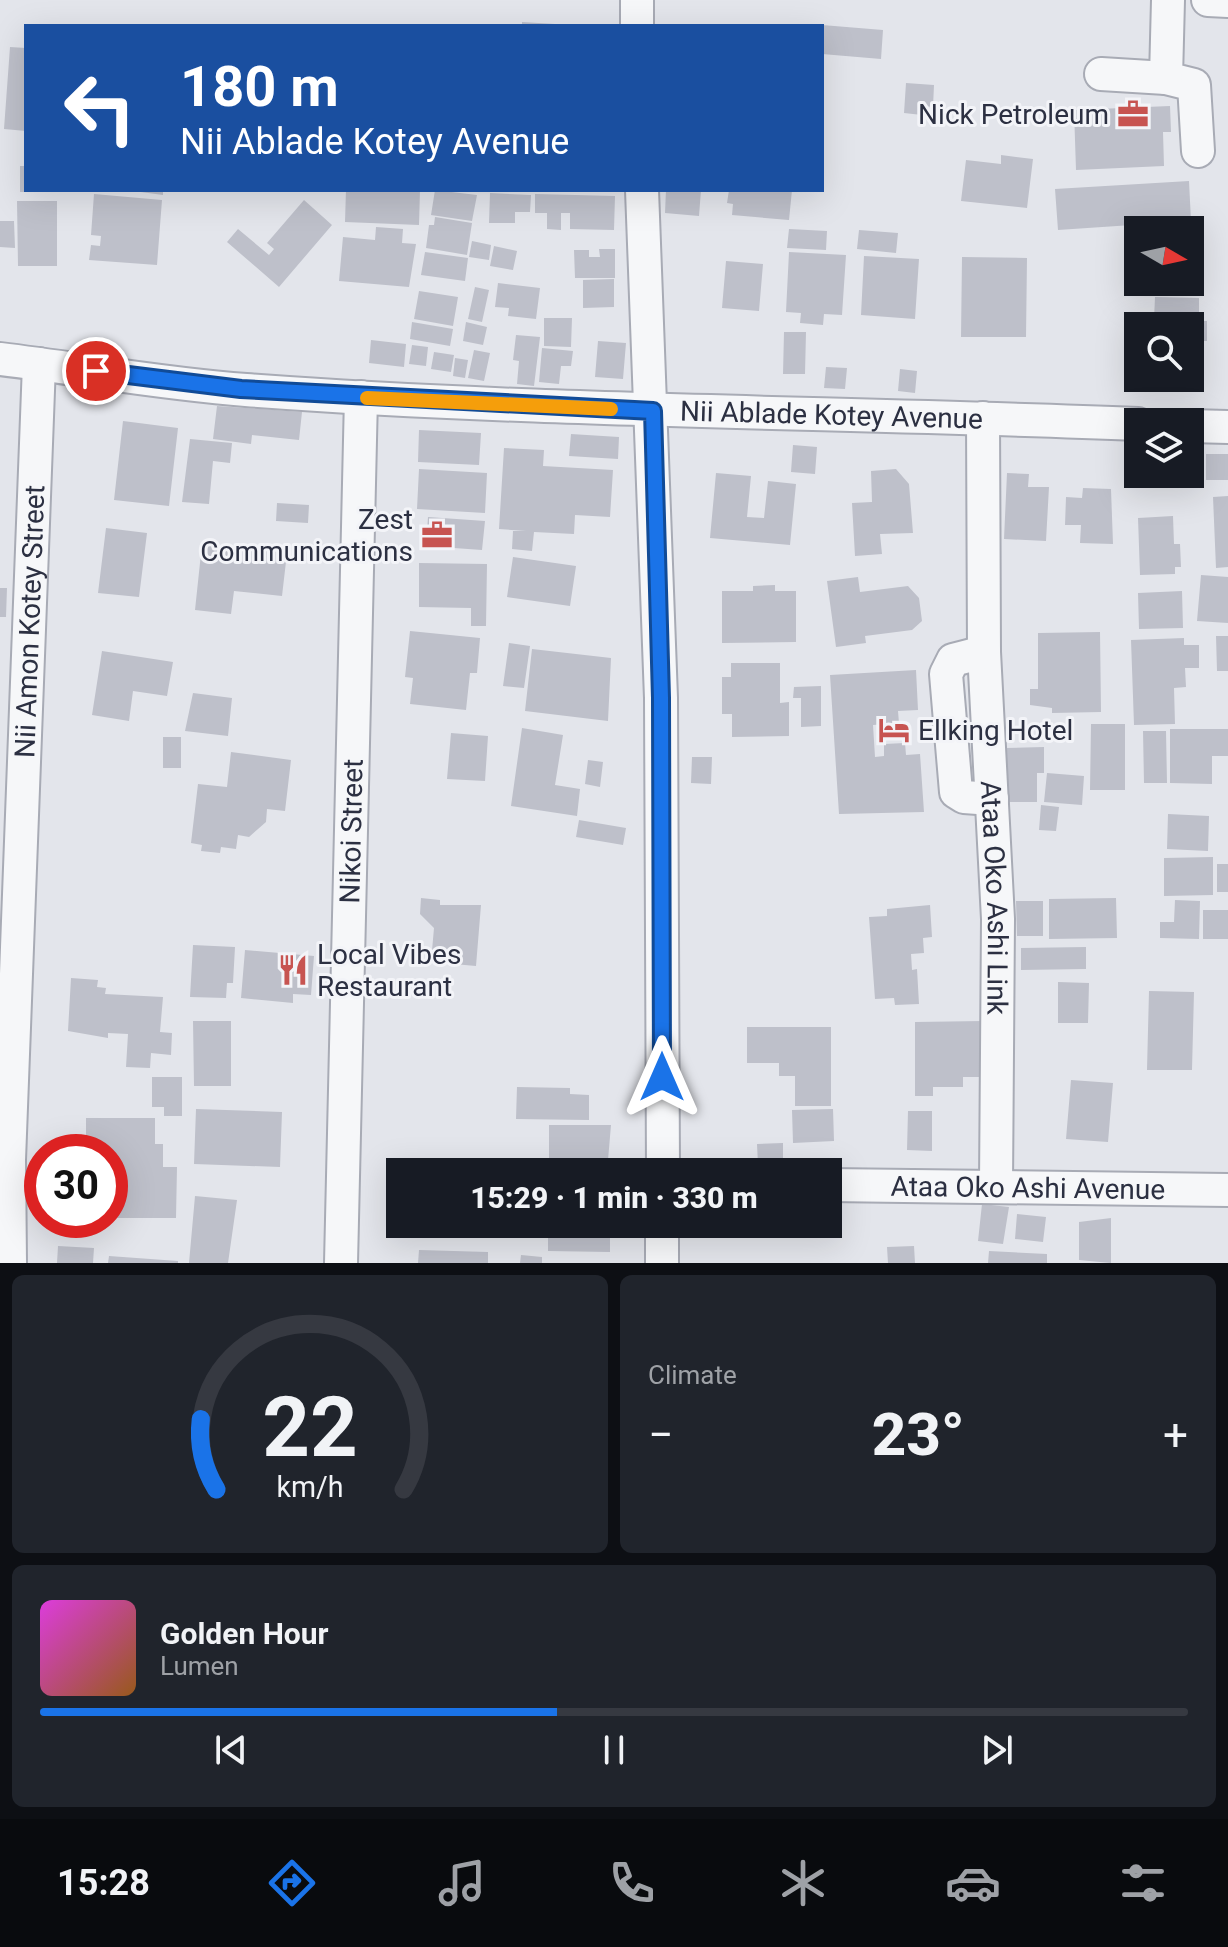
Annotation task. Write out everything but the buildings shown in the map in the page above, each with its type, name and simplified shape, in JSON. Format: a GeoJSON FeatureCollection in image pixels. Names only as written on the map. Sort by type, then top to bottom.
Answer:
{"type":"FeatureCollection","features":[{"type":"Feature","properties":{"kind":"street"},"geometry":{"type":"LineString","coordinates":[[637,0],[637,24]]}},
{"type":"Feature","properties":{"kind":"street"},"geometry":{"type":"LineString","coordinates":[[1166,78],[1168,0]]}},
{"type":"Feature","properties":{"kind":"street"},"geometry":{"type":"LineString","coordinates":[[1208,0],[1228,1]]}},
{"type":"Feature","properties":{"kind":"street"},"geometry":{"type":"LineString","coordinates":[[1101,74],[1166,78],[1194,85],[1198,151]]}},
{"type":"Feature","properties":{"kind":"street"},"geometry":{"type":"LineString","coordinates":[[642,192],[653,411],[661,698],[663,1158]]}},
{"type":"Feature","properties":{"kind":"street","name":"Nii Ablade Kotey Avenue"},"geometry":{"type":"LineString","coordinates":[[0,359],[241,389],[361,397],[653,411],[1124,423]]}},
{"type":"Feature","properties":{"kind":"street","name":"Nii Amon Kotey Street"},"geometry":{"type":"LineString","coordinates":[[10,1263],[5,1159],[39,364]]}},
{"type":"Feature","properties":{"kind":"street","name":"Nikoi Street"},"geometry":{"type":"LineString","coordinates":[[341,1263],[361,397]]}},
{"type":"Feature","properties":{"kind":"street","name":"Ataa Oko Ashi Link"},"geometry":{"type":"LineString","coordinates":[[983,418],[984,652],[998,919],[996,1185]]}},
{"type":"Feature","properties":{"kind":"street"},"geometry":{"type":"LineString","coordinates":[[1204,426],[1228,427]]}},
{"type":"Feature","properties":{"kind":"street","name":"Ataa Oko Ashi Avenue"},"geometry":{"type":"LineString","coordinates":[[842,1185],[1228,1190]]}},
{"type":"Feature","properties":{"kind":"street"},"geometry":{"type":"LineString","coordinates":[[662,1238],[662,1263]]}},
{"type":"Feature","properties":{"kind":"slow traffic"},"geometry":{"type":"LineString","coordinates":[[367,398],[611,409]]}},
{"type":"Feature","properties":{"kind":"place","name":"Nick Petroleum"},"geometry":{"type":"Point","coordinates":[1133,114]}},
{"type":"Feature","properties":{"kind":"place","name":"Zest Communications"},"geometry":{"type":"Point","coordinates":[437,535]}},
{"type":"Feature","properties":{"kind":"place","name":"Ellking Hotel"},"geometry":{"type":"Point","coordinates":[894,730]}},
{"type":"Feature","properties":{"kind":"place","name":"Local Vibes Restaurant"},"geometry":{"type":"Point","coordinates":[293,970]}},
{"type":"Feature","properties":{"kind":"route"},"geometry":{"type":"LineString","coordinates":[[96,371],[241,389],[653,411],[661,698],[662,1077]]}}]}
